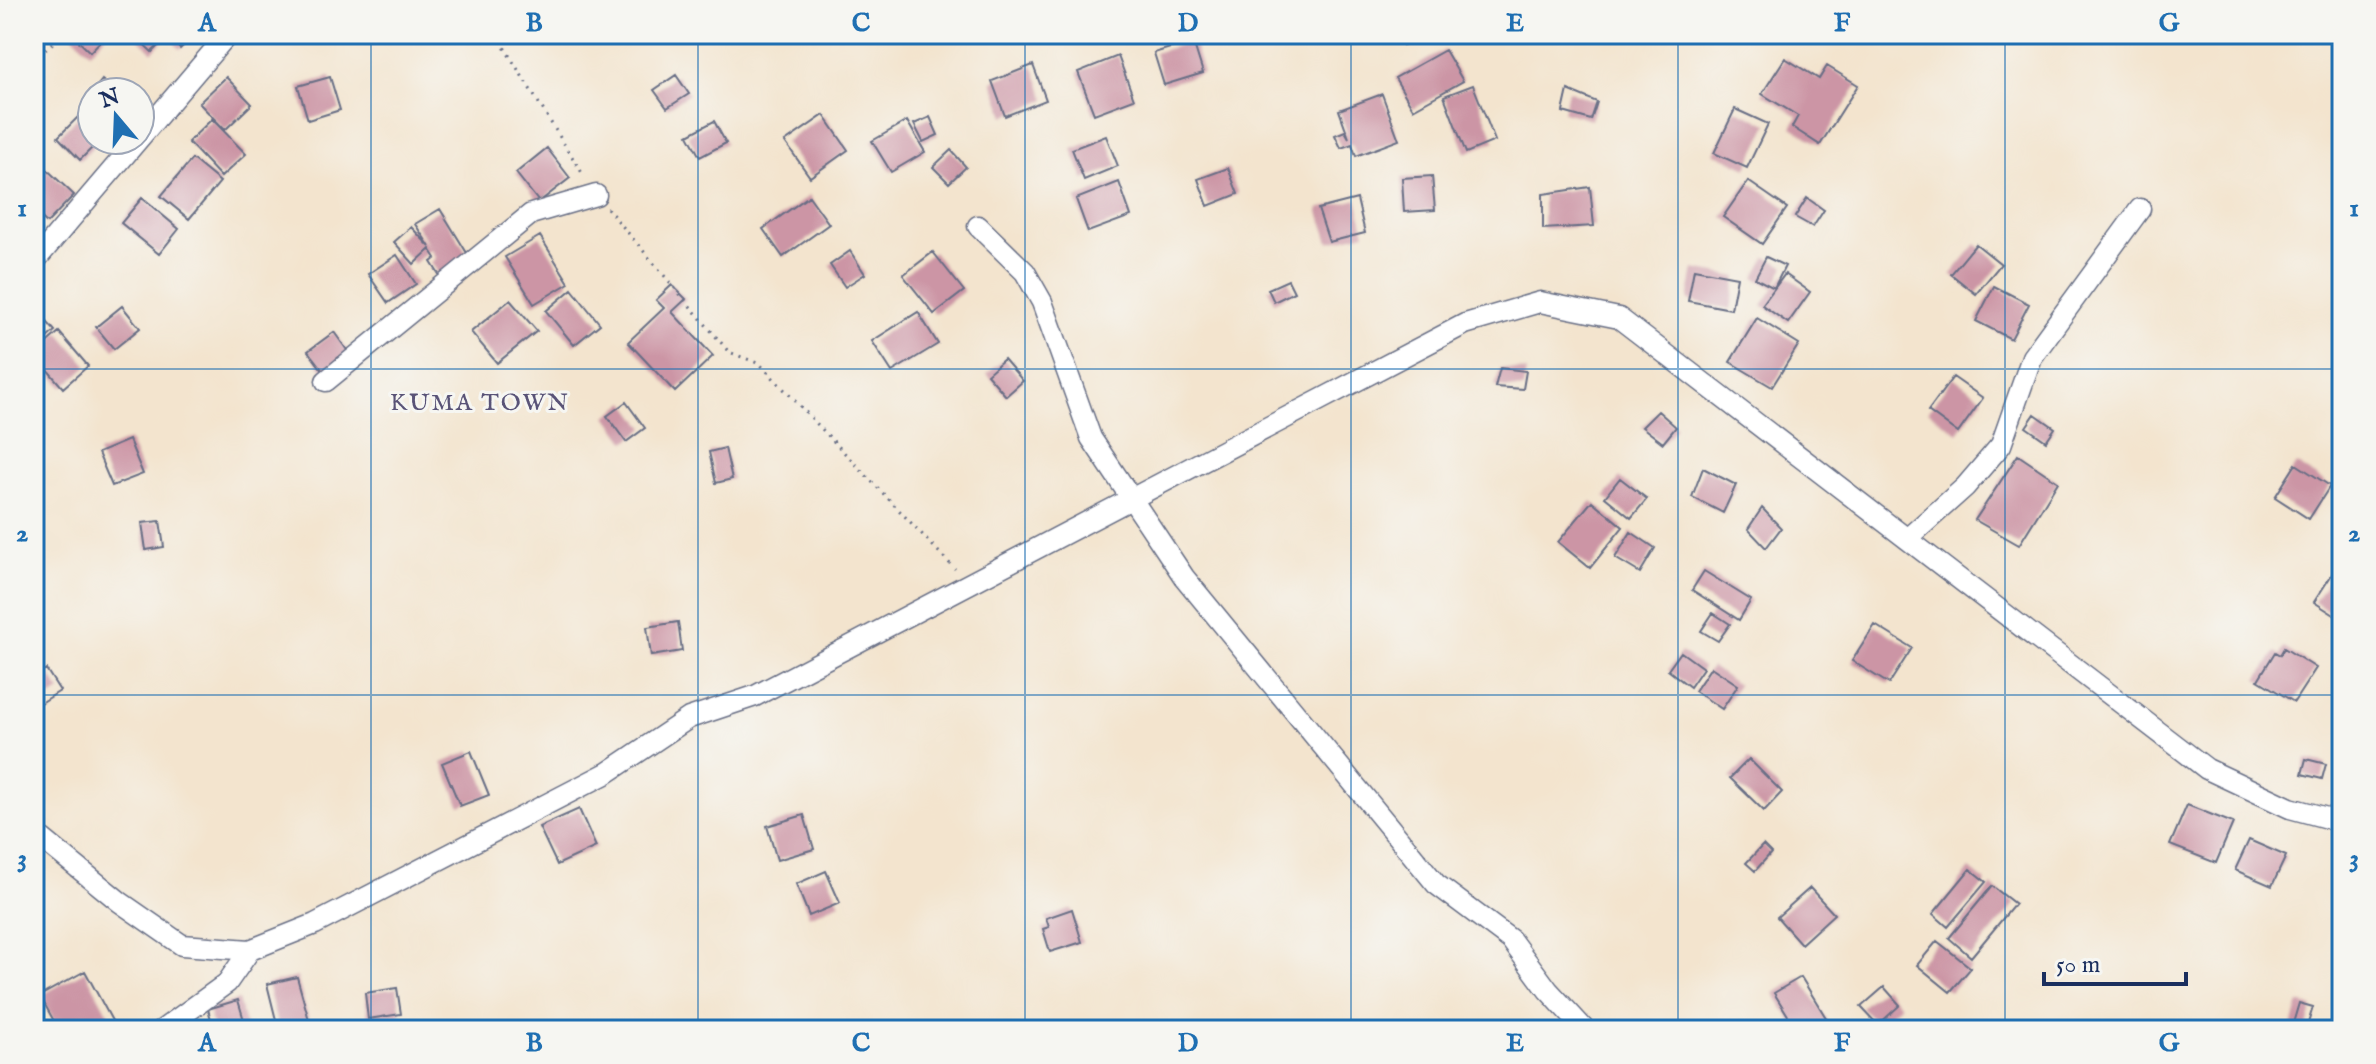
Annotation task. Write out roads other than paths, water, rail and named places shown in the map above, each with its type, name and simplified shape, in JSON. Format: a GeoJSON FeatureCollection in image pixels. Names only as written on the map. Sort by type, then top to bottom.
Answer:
{"type":"FeatureCollection","features":[{"type":"Feature","properties":{"kind":"street"},"geometry":{"type":"LineString","coordinates":[[34,262],[228,34]]}},
{"type":"Feature","properties":{"kind":"street"},"geometry":{"type":"LineString","coordinates":[[326,381],[531,214],[596,195]]}},
{"type":"Feature","properties":{"kind":"street"},"geometry":{"type":"LineString","coordinates":[[1907,539],[1965,487],[2001,445],[2032,357],[2140,209]]}},
{"type":"Feature","properties":{"kind":"street"},"geometry":{"type":"LineString","coordinates":[[978,226],[1025,272],[1042,302],[1091,438],[1184,577],[1436,884],[1511,940],[1548,990],[1585,1030]]}},
{"type":"Feature","properties":{"kind":"street"},"geometry":{"type":"LineString","coordinates":[[34,832],[120,902],[182,945],[250,950],[315,924],[607,773],[689,718],[755,696],[1465,324],[1540,302],[1619,318],[2207,769],[2290,808],[2342,822]]}},
{"type":"Feature","properties":{"kind":"street"},"geometry":{"type":"LineString","coordinates":[[162,1030],[227,983],[250,950]]}},
{"type":"Feature","properties":{"kind":"district","name":"KUMA TOWN"},"geometry":{"type":"Point","coordinates":[480,403]}}]}
